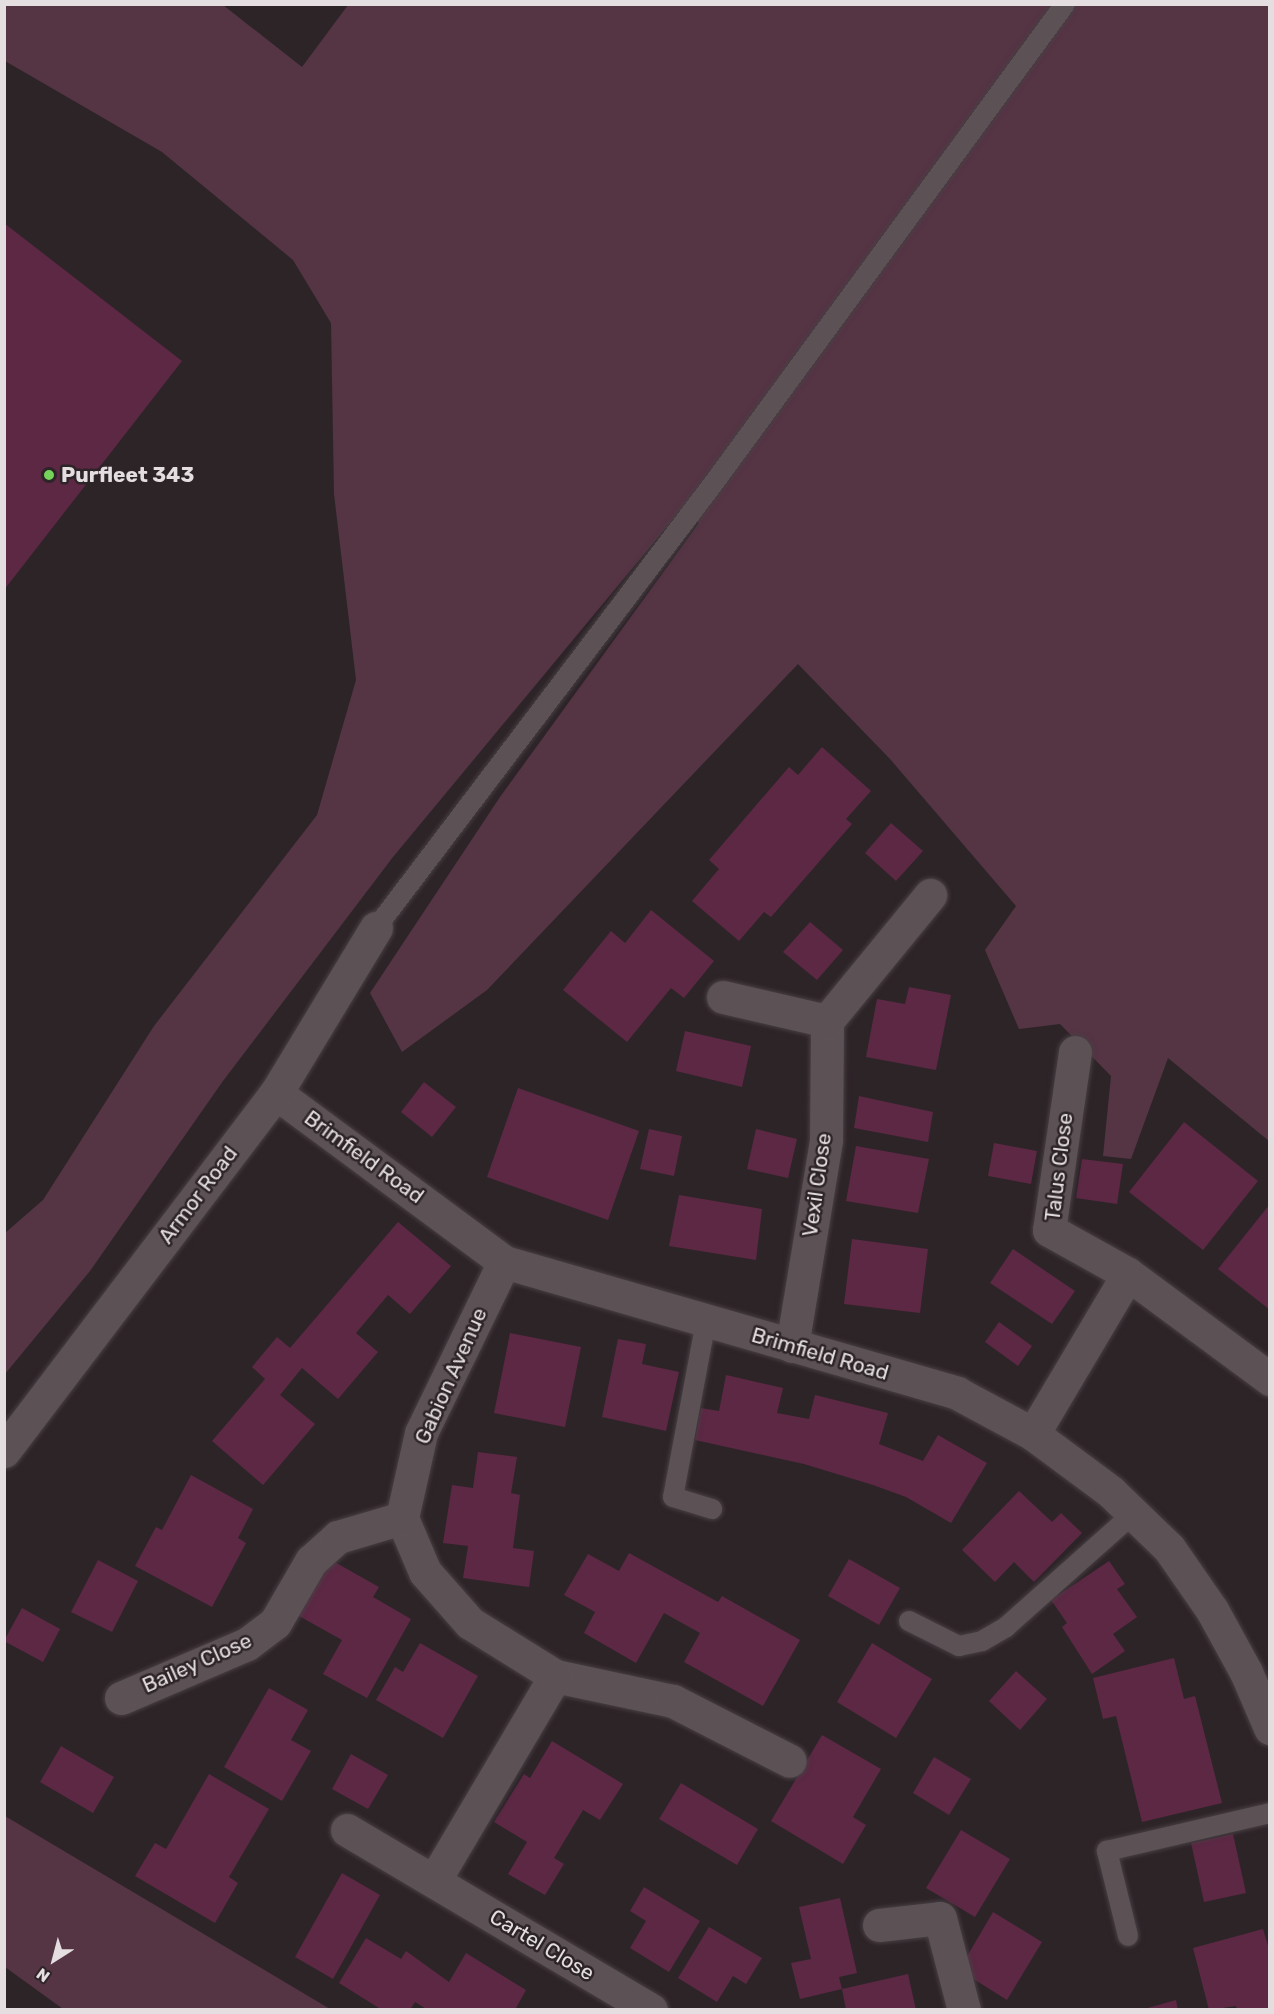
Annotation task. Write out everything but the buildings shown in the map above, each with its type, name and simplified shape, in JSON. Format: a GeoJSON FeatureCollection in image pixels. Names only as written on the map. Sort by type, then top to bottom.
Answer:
{"type":"FeatureCollection","features":[{"type":"Feature","properties":{"kind":"street"},"geometry":{"type":"LineString","coordinates":[[723,997],[827,1021],[930,895]]}},
{"type":"Feature","properties":{"kind":"street","name":"Armor Road"},"geometry":{"type":"LineString","coordinates":[[4,1451],[276,1093],[376,928]]}},
{"type":"Feature","properties":{"kind":"street","name":"Vexil Close"},"geometry":{"type":"LineString","coordinates":[[792,1346],[826,1140],[827,1021]]}},
{"type":"Feature","properties":{"kind":"street","name":"Talus Close"},"geometry":{"type":"LineString","coordinates":[[1076,1052],[1049,1230],[1128,1274],[1269,1379]]}},
{"type":"Feature","properties":{"kind":"street","name":"Brimfield Road"},"geometry":{"type":"LineString","coordinates":[[276,1093],[504,1262],[957,1393],[1033,1434],[1111,1492],[1168,1548],[1212,1610],[1246,1672],[1269,1728]]}},
{"type":"Feature","properties":{"kind":"street","name":"Gabion Avenue"},"geometry":{"type":"LineString","coordinates":[[402,1518],[421,1433],[504,1262]]}},
{"type":"Feature","properties":{"kind":"street"},"geometry":{"type":"LineString","coordinates":[[1033,1434],[1128,1274]]}},
{"type":"Feature","properties":{"kind":"street"},"geometry":{"type":"LineString","coordinates":[[402,1518],[424,1572],[470,1623],[555,1676],[672,1701],[790,1761]]}},
{"type":"Feature","properties":{"kind":"street","name":"Bailey Close"},"geometry":{"type":"LineString","coordinates":[[121,1698],[247,1644],[275,1623],[310,1561],[338,1537],[402,1518]]}},
{"type":"Feature","properties":{"kind":"street"},"geometry":{"type":"LineString","coordinates":[[434,1881],[555,1676]]}},
{"type":"Feature","properties":{"kind":"street","name":"Cartel Close"},"geometry":{"type":"LineString","coordinates":[[347,1830],[651,2010]]}},
{"type":"Feature","properties":{"kind":"street"},"geometry":{"type":"LineString","coordinates":[[879,1925],[940,1918],[964,2010]]}},
{"type":"Feature","properties":{"kind":"lane"},"geometry":{"type":"LineString","coordinates":[[376,928],[723,471],[1065,4]]}},
{"type":"Feature","properties":{"kind":"lane"},"geometry":{"type":"LineString","coordinates":[[706,1321],[673,1497],[712,1509]]}},
{"type":"Feature","properties":{"kind":"lane"},"geometry":{"type":"LineString","coordinates":[[909,1621],[959,1646],[982,1641],[1006,1627],[1133,1514]]}},
{"type":"Feature","properties":{"kind":"lane"},"geometry":{"type":"LineString","coordinates":[[1128,1936],[1107,1851],[1269,1813]]}},
{"type":"Feature","properties":{"kind":"shaded area"},"geometry":{"type":"Polygon","coordinates":[[[5,5],[223,5],[302,67],[348,5],[1269,5],[1269,1141],[1168,1058],[1131,1159],[1103,1156],[1111,1076],[1060,1024],[1019,1029],[985,950],[1016,906],[890,759],[798,664],[487,990],[402,1052],[370,993],[500,797],[699,523],[679,512],[393,857],[223,1081],[90,1271],[5,1374],[5,1233],[43,1200],[154,1026],[317,815],[356,680],[334,494],[331,323],[293,260],[162,152],[5,61],[5,5]]]}},
{"type":"Feature","properties":{"kind":"shaded area"},"geometry":{"type":"Polygon","coordinates":[[[4,1816],[330,2009],[63,2009],[5,1967],[4,1816]]]}},
{"type":"Feature","properties":{"kind":"place","name":"Purfleet 343"},"geometry":{"type":"Point","coordinates":[49,475]}}]}
